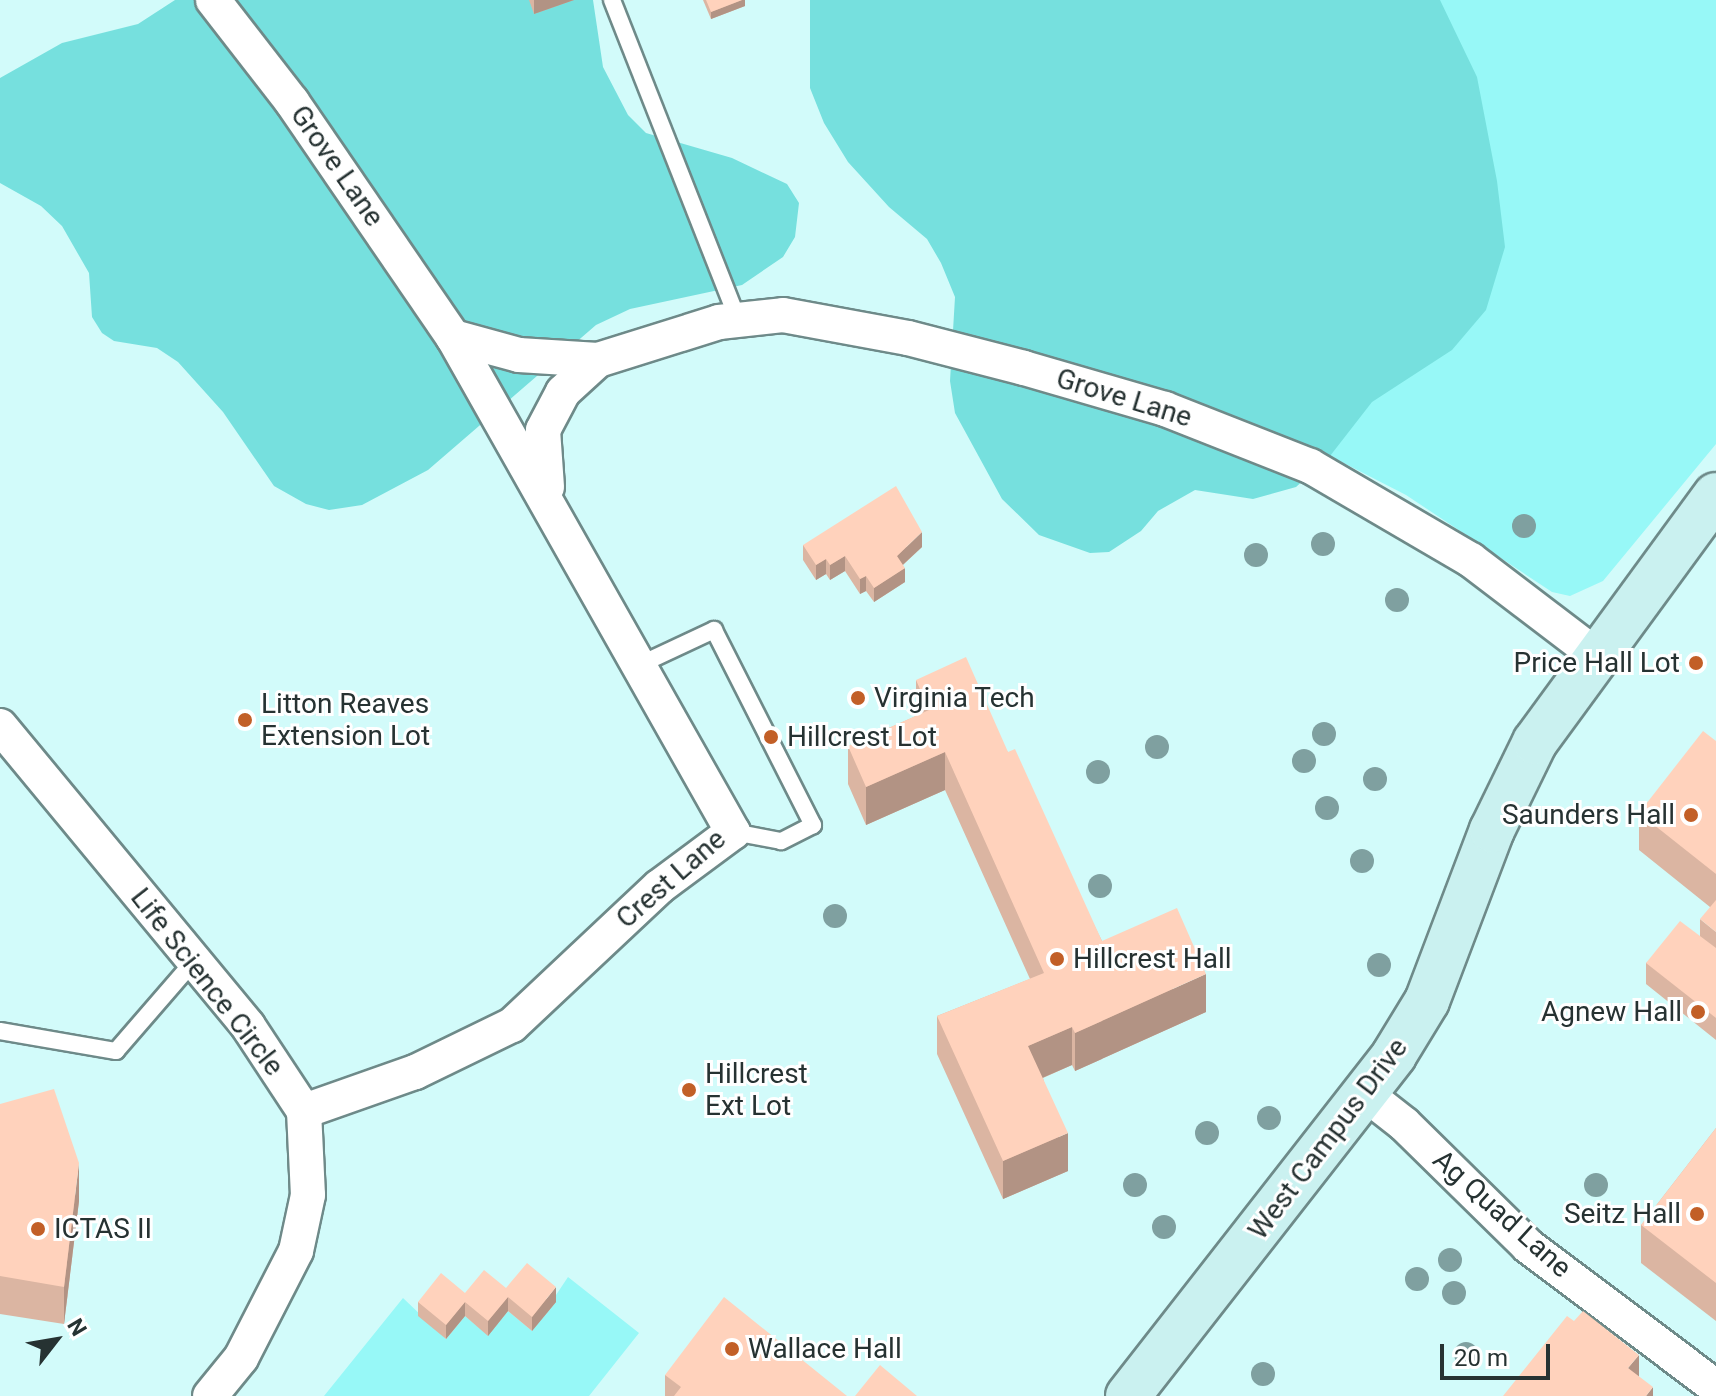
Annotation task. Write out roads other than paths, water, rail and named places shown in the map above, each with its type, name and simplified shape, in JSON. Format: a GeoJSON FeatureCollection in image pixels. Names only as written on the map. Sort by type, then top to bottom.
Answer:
{"type":"FeatureCollection","features":[{"type":"Feature","properties":{"kind":"street","name":"Grove Lane"},"geometry":{"type":"LineString","coordinates":[[213,0],[319,139],[453,337],[552,511]]}},
{"type":"Feature","properties":{"kind":"street","name":"Grove Lane"},"geometry":{"type":"LineString","coordinates":[[453,337],[519,355],[598,360],[737,318],[783,315],[908,338],[1239,435],[1323,473],[1415,523],[1597,656]]}},
{"type":"Feature","properties":{"kind":"street","name":"Grove Lane"},"geometry":{"type":"LineString","coordinates":[[552,511],[542,470],[543,430],[563,392],[598,360]]}},
{"type":"Feature","properties":{"kind":"street","name":"West Campus Drive"},"geometry":{"type":"LineString","coordinates":[[1128,1396],[1367,1095],[1427,1001],[1505,800],[1535,742],[1716,495]]}},
{"type":"Feature","properties":{"kind":"street","name":"Crest Lane"},"geometry":{"type":"LineString","coordinates":[[304,1111],[415,1072],[512,1025],[659,887],[733,832],[552,511]]}},
{"type":"Feature","properties":{"kind":"street","name":"Life Science Circle"},"geometry":{"type":"LineString","coordinates":[[0,726],[248,1026],[304,1111]]}},
{"type":"Feature","properties":{"kind":"street","name":"Ag Quad Lane"},"geometry":{"type":"LineString","coordinates":[[1367,1095],[1404,1124],[1528,1246],[1716,1387]]}},
{"type":"Feature","properties":{"kind":"street"},"geometry":{"type":"LineString","coordinates":[[210,1396],[241,1358],[296,1251],[308,1195],[304,1111]]}},
{"type":"Feature","properties":{"kind":"lane"},"geometry":{"type":"LineString","coordinates":[[612,0],[737,318]]}},
{"type":"Feature","properties":{"kind":"lane"},"geometry":{"type":"LineString","coordinates":[[639,665],[714,630],[813,825],[781,841],[733,832]]}},
{"type":"Feature","properties":{"kind":"lane"},"geometry":{"type":"LineString","coordinates":[[0,1031],[116,1051],[194,961]]}},
{"type":"Feature","properties":{"kind":"place","name":"Price Hall Lot"},"geometry":{"type":"Point","coordinates":[1696,663]}},
{"type":"Feature","properties":{"kind":"place","name":"Virginia Tech"},"geometry":{"type":"Point","coordinates":[858,698]}},
{"type":"Feature","properties":{"kind":"place","name":"Litton Reaves Extension Lot"},"geometry":{"type":"Point","coordinates":[245,720]}},
{"type":"Feature","properties":{"kind":"place","name":"Hillcrest Lot"},"geometry":{"type":"Point","coordinates":[771,737]}},
{"type":"Feature","properties":{"kind":"place","name":"Saunders Hall"},"geometry":{"type":"Point","coordinates":[1691,815]}},
{"type":"Feature","properties":{"kind":"place","name":"Hillcrest Hall"},"geometry":{"type":"Point","coordinates":[1057,959]}},
{"type":"Feature","properties":{"kind":"place","name":"Agnew Hall"},"geometry":{"type":"Point","coordinates":[1698,1012]}},
{"type":"Feature","properties":{"kind":"place","name":"Hillcrest Ext Lot"},"geometry":{"type":"Point","coordinates":[689,1090]}},
{"type":"Feature","properties":{"kind":"place","name":"Seitz Hall"},"geometry":{"type":"Point","coordinates":[1697,1214]}},
{"type":"Feature","properties":{"kind":"place","name":"ICTAS II"},"geometry":{"type":"Point","coordinates":[38,1229]}},
{"type":"Feature","properties":{"kind":"place","name":"Wallace Hall"},"geometry":{"type":"Point","coordinates":[732,1349]}}]}
